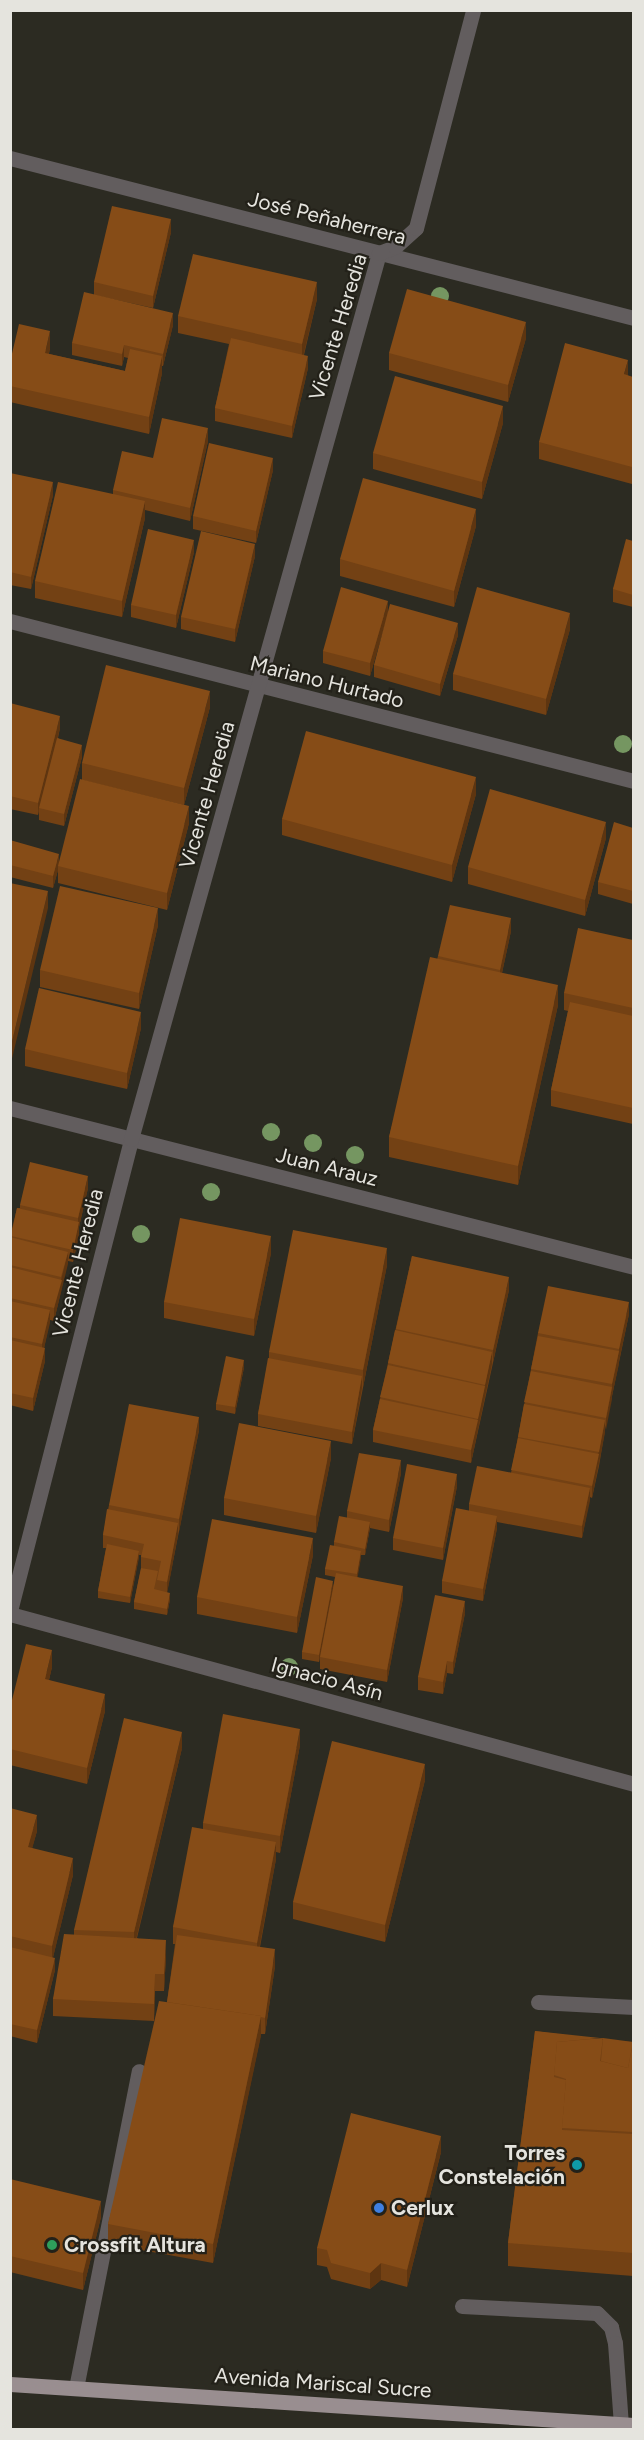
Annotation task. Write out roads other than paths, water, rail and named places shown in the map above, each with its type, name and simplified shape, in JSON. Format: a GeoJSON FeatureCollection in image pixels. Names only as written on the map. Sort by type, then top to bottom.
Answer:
{"type":"FeatureCollection","features":[{"type":"Feature","properties":{"kind":"main road","name":"Avenida Mariscal Sucre"},"geometry":{"type":"LineString","coordinates":[[10,2384],[627,2425]]}},
{"type":"Feature","properties":{"kind":"street","name":"Vicente Heredia"},"geometry":{"type":"LineString","coordinates":[[10,1612],[131,1139],[379,253],[395,247],[416,228],[473,10]]}},
{"type":"Feature","properties":{"kind":"street","name":"José Peñaherrera"},"geometry":{"type":"LineString","coordinates":[[10,158],[633,318]]}},
{"type":"Feature","properties":{"kind":"street","name":"Mariano Hurtado"},"geometry":{"type":"LineString","coordinates":[[10,621],[259,688],[633,781]]}},
{"type":"Feature","properties":{"kind":"street","name":"Juan Arauz"},"geometry":{"type":"LineString","coordinates":[[10,1108],[633,1267]]}},
{"type":"Feature","properties":{"kind":"street","name":"Ignacio Asín"},"geometry":{"type":"LineString","coordinates":[[10,1612],[633,1784]]}},
{"type":"Feature","properties":{"kind":"street"},"geometry":{"type":"LineString","coordinates":[[538,2002],[633,2007]]}},
{"type":"Feature","properties":{"kind":"street"},"geometry":{"type":"LineString","coordinates":[[75,2388],[139,2071]]}},
{"type":"Feature","properties":{"kind":"street"},"geometry":{"type":"LineString","coordinates":[[462,2306],[597,2313],[611,2327],[627,2425]]}},
{"type":"Feature","properties":{"kind":"place","name":"Torres Constelación"},"geometry":{"type":"Point","coordinates":[577,2165]}},
{"type":"Feature","properties":{"kind":"place","name":"Cerlux"},"geometry":{"type":"Point","coordinates":[379,2208]}},
{"type":"Feature","properties":{"kind":"place","name":"Crossfit Altura"},"geometry":{"type":"Point","coordinates":[52,2245]}}]}
